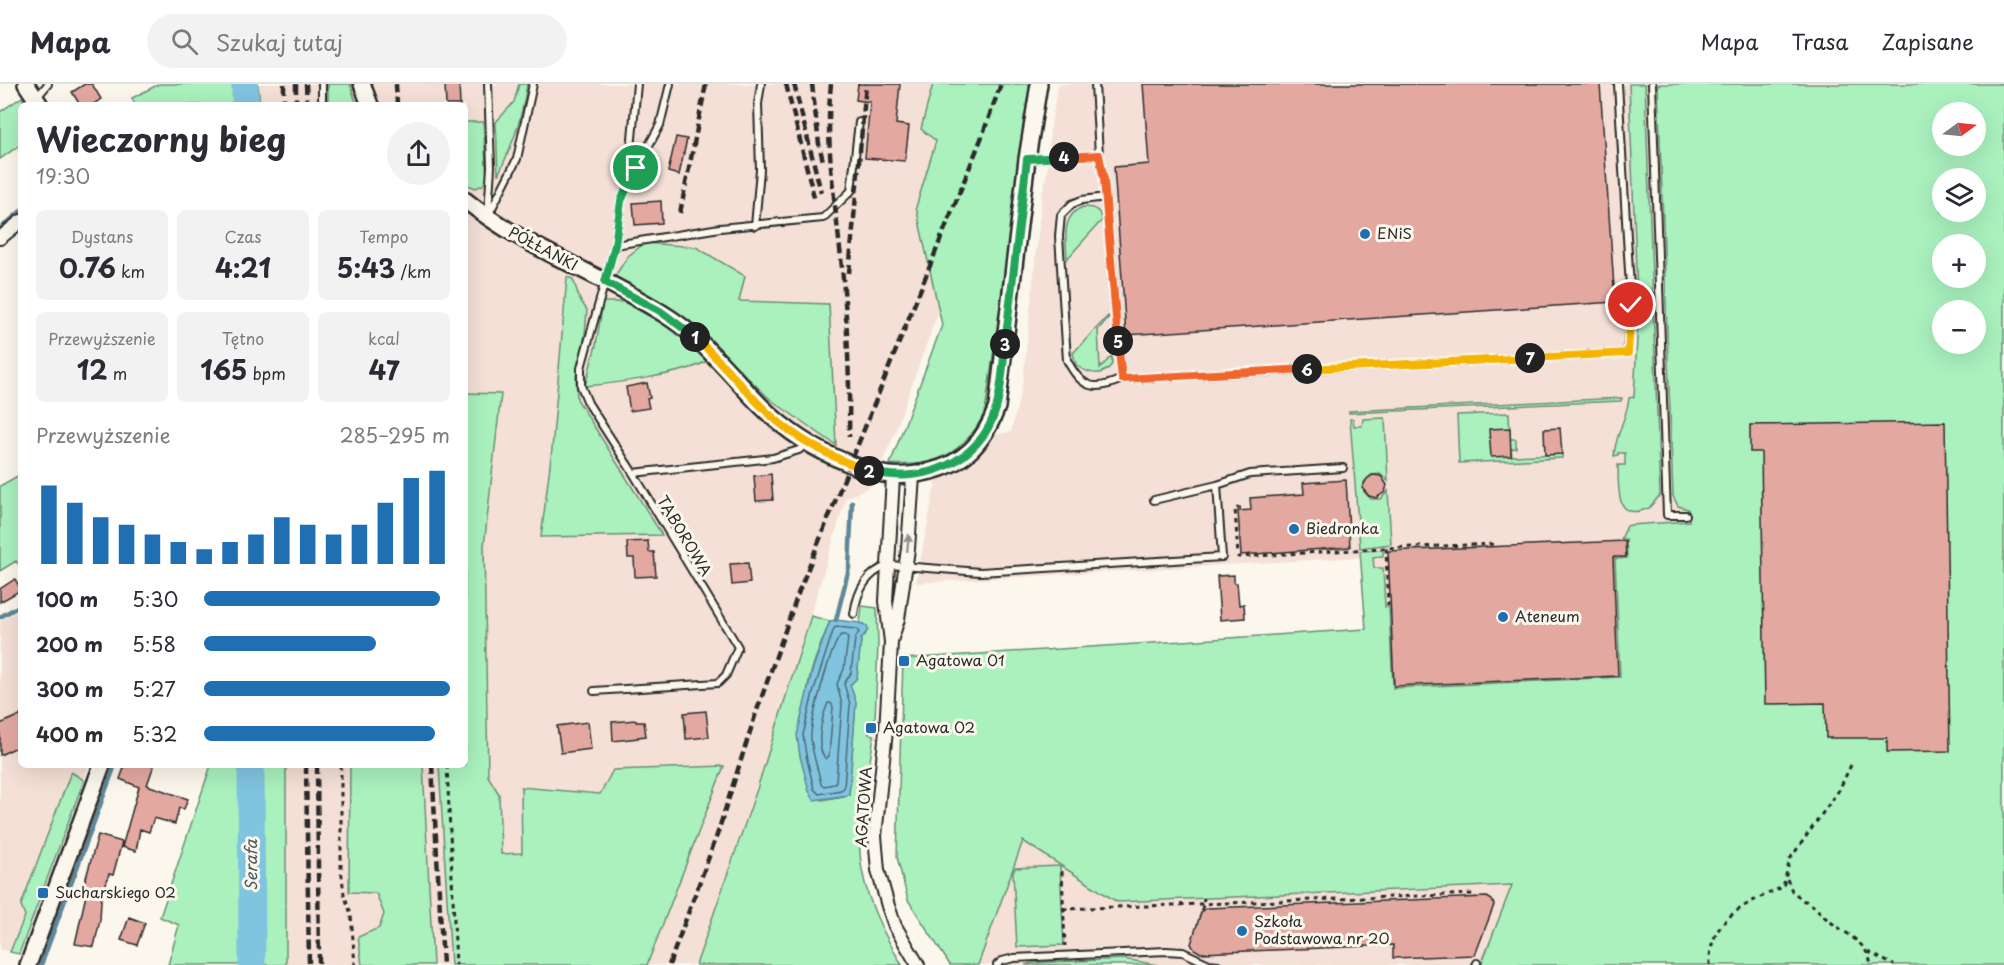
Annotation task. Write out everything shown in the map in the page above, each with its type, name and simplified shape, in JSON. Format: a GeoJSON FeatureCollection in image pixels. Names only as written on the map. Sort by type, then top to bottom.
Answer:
{"type":"FeatureCollection","features":[{"type":"Feature","properties":{"kind":"street"},"geometry":{"type":"LineString","coordinates":[[26,84],[38,101]]}},
{"type":"Feature","properties":{"kind":"street"},"geometry":{"type":"LineString","coordinates":[[362,84],[369,102]]}},
{"type":"Feature","properties":{"kind":"street","name":"PÓŁŁANKI"},"geometry":{"type":"LineString","coordinates":[[468,202],[518,238],[660,311],[685,329],[771,415],[807,443],[856,466],[893,477],[913,476],[947,466],[974,448],[984,436],[997,407],[1027,159],[1039,84]]}},
{"type":"Feature","properties":{"kind":"street"},"geometry":{"type":"LineString","coordinates":[[0,238],[18,223]]}},
{"type":"Feature","properties":{"kind":"street","name":"AGATOWA"},"geometry":{"type":"LineString","coordinates":[[891,642],[898,619],[913,476]]}},
{"type":"Feature","properties":{"kind":"street","name":"AGATOWA"},"geometry":{"type":"LineString","coordinates":[[893,477],[886,601],[891,642],[886,731],[875,817],[876,853],[882,887],[895,926],[918,965]]}},
{"type":"Feature","properties":{"kind":"street"},"geometry":{"type":"LineString","coordinates":[[28,965],[101,768]]}},
{"type":"Feature","properties":{"kind":"lane"},"geometry":{"type":"LineString","coordinates":[[38,101],[48,84]]}},
{"type":"Feature","properties":{"kind":"lane"},"geometry":{"type":"LineString","coordinates":[[322,84],[322,102]]}},
{"type":"Feature","properties":{"kind":"lane"},"geometry":{"type":"LineString","coordinates":[[488,84],[491,167],[488,217]]}},
{"type":"Feature","properties":{"kind":"lane"},"geometry":{"type":"LineString","coordinates":[[488,217],[517,159],[533,84]]}},
{"type":"Feature","properties":{"kind":"lane"},"geometry":{"type":"LineString","coordinates":[[627,188],[637,84]]}},
{"type":"Feature","properties":{"kind":"lane"},"geometry":{"type":"LineString","coordinates":[[627,188],[660,124],[670,84]]}},
{"type":"Feature","properties":{"kind":"lane"},"geometry":{"type":"LineString","coordinates":[[755,226],[760,170],[758,104],[761,84]]}},
{"type":"Feature","properties":{"kind":"lane"},"geometry":{"type":"LineString","coordinates":[[1095,84],[1099,155],[1106,197],[1122,379]]}},
{"type":"Feature","properties":{"kind":"lane"},"geometry":{"type":"LineString","coordinates":[[1106,197],[1082,200],[1072,204],[1061,215],[1059,236],[1067,360],[1074,375],[1094,387],[1108,386],[1122,379],[1628,353],[1631,305],[1618,84]]}},
{"type":"Feature","properties":{"kind":"lane"},"geometry":{"type":"LineString","coordinates":[[1652,84],[1667,515],[1686,515]]}},
{"type":"Feature","properties":{"kind":"lane"},"geometry":{"type":"LineString","coordinates":[[615,245],[720,228],[823,218],[851,191],[858,122]]}},
{"type":"Feature","properties":{"kind":"lane"},"geometry":{"type":"LineString","coordinates":[[1027,159],[1099,155]]}},
{"type":"Feature","properties":{"kind":"lane","name":"TABOROWA"},"geometry":{"type":"LineString","coordinates":[[594,691],[718,683],[726,675],[738,647],[588,403],[581,386],[581,368],[615,245],[621,201],[627,188]]}},
{"type":"Feature","properties":{"kind":"lane"},"geometry":{"type":"LineString","coordinates":[[633,473],[773,458],[799,450],[807,443]]}},
{"type":"Feature","properties":{"kind":"lane"},"geometry":{"type":"LineString","coordinates":[[1154,500],[1217,485],[1250,474],[1343,468]]}},
{"type":"Feature","properties":{"kind":"lane"},"geometry":{"type":"LineString","coordinates":[[854,615],[855,602],[869,575],[889,565],[980,572],[1222,557],[1217,485]]}},
{"type":"Feature","properties":{"kind":"lane"},"geometry":{"type":"LineString","coordinates":[[997,965],[1014,958],[1167,951],[1183,952],[1209,964],[1218,965]]}},
{"type":"Feature","properties":{"kind":"path"},"geometry":{"type":"LineString","coordinates":[[1240,508],[1235,508],[1238,557],[1495,544]]}},
{"type":"Feature","properties":{"kind":"path"},"geometry":{"type":"LineString","coordinates":[[1386,548],[1388,606]]}},
{"type":"Feature","properties":{"kind":"path"},"geometry":{"type":"LineString","coordinates":[[1710,965],[1714,939],[1725,920],[1740,907],[1782,886],[1790,859],[1839,790],[1851,765]]}},
{"type":"Feature","properties":{"kind":"path"},"geometry":{"type":"LineString","coordinates":[[341,768],[341,868],[344,894],[351,914],[355,965]]}},
{"type":"Feature","properties":{"kind":"path"},"geometry":{"type":"LineString","coordinates":[[447,768],[456,965]]}},
{"type":"Feature","properties":{"kind":"path"},"geometry":{"type":"LineString","coordinates":[[1062,871],[1065,948]]}},
{"type":"Feature","properties":{"kind":"path"},"geometry":{"type":"LineString","coordinates":[[1786,877],[1792,891],[1804,901],[1815,906],[1842,931],[1852,936],[1866,951],[1894,965]]}},
{"type":"Feature","properties":{"kind":"path"},"geometry":{"type":"LineString","coordinates":[[1064,909],[1149,908],[1474,894],[1474,898]]}},
{"type":"Feature","properties":{"kind":"path"},"geometry":{"type":"LineString","coordinates":[[1202,910],[1204,898]]}},
{"type":"Feature","properties":{"kind":"path"},"geometry":{"type":"LineString","coordinates":[[1866,951],[1871,965]]}},
{"type":"Feature","properties":{"kind":"shaded area"},"geometry":{"type":"Polygon","coordinates":[[[255,84],[1020,84],[892,440],[871,486],[846,498],[779,720],[696,965],[286,965],[286,768],[468,768],[468,102],[256,102],[255,84]]]}},
{"type":"Feature","properties":{"kind":"shaded area"},"geometry":{"type":"Polygon","coordinates":[[[1058,84],[1658,84],[1668,397],[1678,506],[1688,508],[1689,522],[1630,525],[1644,691],[1371,705],[1360,557],[916,583],[938,470],[984,436],[1011,432],[1023,382],[1042,193],[1047,173],[1050,131],[1058,84]]]}},
{"type":"Feature","properties":{"kind":"shaded area"},"geometry":{"type":"Polygon","coordinates":[[[18,611],[18,768],[88,768],[19,954],[0,949],[0,621],[18,611]]]}},
{"type":"Feature","properties":{"kind":"shaded area","name":"Szkoła Podstawowa nr 20"},"geometry":{"type":"Polygon","coordinates":[[[1023,841],[1117,902],[1512,885],[1481,965],[1158,965],[1124,959],[1025,965],[978,965],[1023,841]]]}},
{"type":"Feature","properties":{"kind":"green space"},"geometry":{"type":"Polygon","coordinates":[[[159,84],[258,84],[260,102],[134,102],[132,98],[159,84]]]}},
{"type":"Feature","properties":{"kind":"green space"},"geometry":{"type":"Polygon","coordinates":[[[328,84],[350,84],[356,102],[328,102],[328,84]]]}},
{"type":"Feature","properties":{"kind":"green space"},"geometry":{"type":"Polygon","coordinates":[[[519,84],[527,84],[520,120],[498,175],[496,122],[514,102],[519,84]]]}},
{"type":"Feature","properties":{"kind":"green space"},"geometry":{"type":"Polygon","coordinates":[[[933,84],[1032,84],[985,412],[968,438],[947,455],[921,463],[890,464],[942,325],[916,207],[936,141],[921,129],[933,84]]]}},
{"type":"Feature","properties":{"kind":"green space"},"geometry":{"type":"Polygon","coordinates":[[[1629,84],[1645,84],[1660,495],[1649,508],[1638,511],[1630,511],[1621,501],[1618,465],[1625,465],[1625,453],[1618,453],[1614,456],[1616,441],[1629,398],[1634,397],[1638,320],[1629,84]]]}},
{"type":"Feature","properties":{"kind":"green space"},"geometry":{"type":"Polygon","coordinates":[[[1658,84],[2004,84],[2004,965],[1481,965],[1512,885],[1117,902],[1023,841],[978,965],[950,965],[908,900],[897,857],[903,659],[1366,629],[1360,551],[1383,550],[1383,556],[1373,557],[1374,568],[1383,568],[1385,607],[1389,607],[1393,688],[1620,677],[1615,559],[1627,558],[1626,539],[1621,539],[1627,526],[1630,525],[1689,521],[1688,509],[1678,506],[1673,496],[1658,84]]]}},
{"type":"Feature","properties":{"kind":"green space"},"geometry":{"type":"Polygon","coordinates":[[[22,97],[24,102],[18,102],[18,146],[0,159],[0,112],[22,97]]]}},
{"type":"Feature","properties":{"kind":"green space"},"geometry":{"type":"Polygon","coordinates":[[[468,122],[483,122],[487,178],[483,185],[476,188],[468,185],[468,122]]]}},
{"type":"Feature","properties":{"kind":"green space"},"geometry":{"type":"Polygon","coordinates":[[[1083,207],[1096,209],[1102,220],[1067,259],[1066,228],[1071,216],[1083,207]]]}},
{"type":"Feature","properties":{"kind":"green space"},"geometry":{"type":"Polygon","coordinates":[[[645,243],[696,247],[745,276],[739,301],[829,304],[836,445],[771,400],[703,335],[665,307],[615,276],[628,256],[645,243]]]}},
{"type":"Feature","properties":{"kind":"green space"},"geometry":{"type":"Polygon","coordinates":[[[567,277],[573,279],[580,300],[587,310],[585,335],[576,376],[577,399],[662,535],[541,537],[552,449],[567,277]]]}},
{"type":"Feature","properties":{"kind":"green space"},"geometry":{"type":"Polygon","coordinates":[[[603,302],[624,302],[671,328],[707,361],[666,374],[585,386],[596,345],[603,302]]]}},
{"type":"Feature","properties":{"kind":"green space"},"geometry":{"type":"Polygon","coordinates":[[[1108,316],[1098,330],[1100,368],[1112,356],[1112,364],[1100,373],[1085,371],[1076,365],[1073,353],[1108,316]]]}},
{"type":"Feature","properties":{"kind":"green space"},"geometry":{"type":"Polygon","coordinates":[[[468,393],[501,394],[484,546],[488,776],[499,794],[501,854],[522,853],[521,787],[600,794],[613,770],[724,766],[647,965],[451,965],[439,768],[468,768],[468,393]]]}},
{"type":"Feature","properties":{"kind":"green space"},"geometry":{"type":"Polygon","coordinates":[[[1622,398],[1621,401],[1349,413],[1349,411],[1622,398]]]}},
{"type":"Feature","properties":{"kind":"green space"},"geometry":{"type":"Polygon","coordinates":[[[1509,413],[1510,439],[1516,439],[1516,448],[1511,449],[1512,456],[1562,454],[1562,458],[1459,463],[1457,415],[1509,413]]]}},
{"type":"Feature","properties":{"kind":"green space"},"geometry":{"type":"Polygon","coordinates":[[[1385,418],[1388,481],[1380,474],[1371,475],[1364,482],[1364,492],[1371,499],[1381,499],[1388,491],[1391,544],[1360,548],[1350,419],[1353,419],[1354,426],[1362,426],[1363,419],[1385,418]]]}},
{"type":"Feature","properties":{"kind":"green space"},"geometry":{"type":"Polygon","coordinates":[[[18,476],[18,563],[16,561],[0,571],[0,486],[18,476]]]}},
{"type":"Feature","properties":{"kind":"green space"},"geometry":{"type":"Polygon","coordinates":[[[862,606],[877,608],[878,644],[875,721],[870,721],[869,734],[874,735],[862,809],[860,854],[869,898],[887,939],[902,965],[696,965],[757,789],[811,616],[830,621],[808,684],[805,742],[809,791],[822,800],[849,795],[856,702],[850,685],[857,678],[861,639],[866,634],[864,624],[860,623],[862,606]]]}},
{"type":"Feature","properties":{"kind":"green space"},"geometry":{"type":"Polygon","coordinates":[[[210,768],[286,768],[286,965],[168,965],[179,925],[160,917],[210,768]]]}},
{"type":"Feature","properties":{"kind":"green space"},"geometry":{"type":"Polygon","coordinates":[[[350,768],[423,768],[433,965],[362,965],[358,937],[379,928],[384,914],[376,893],[349,892],[350,768]]]}},
{"type":"Feature","properties":{"kind":"green space"},"geometry":{"type":"Polygon","coordinates":[[[71,772],[84,780],[19,954],[10,952],[25,916],[21,905],[71,772]]]}},
{"type":"Feature","properties":{"kind":"green space"},"geometry":{"type":"Polygon","coordinates":[[[1059,866],[1064,945],[1017,947],[1013,873],[1015,868],[1059,866]]]}},
{"type":"Feature","properties":{"kind":"green space"},"geometry":{"type":"Polygon","coordinates":[[[1124,959],[1158,965],[1025,965],[1031,963],[1124,959]]]}},
{"type":"Feature","properties":{"kind":"water"},"geometry":{"type":"Polygon","coordinates":[[[830,621],[860,623],[867,626],[868,630],[861,639],[857,678],[850,685],[856,702],[849,795],[814,800],[809,791],[797,735],[813,668],[830,621]]]}},
{"type":"Feature","properties":{"kind":"building"},"geometry":{"type":"Polygon","coordinates":[[[85,84],[92,84],[101,99],[96,102],[78,102],[72,92],[85,84]]]}},
{"type":"Feature","properties":{"kind":"building"},"geometry":{"type":"Polygon","coordinates":[[[445,84],[459,84],[460,102],[446,102],[445,84]]]}},
{"type":"Feature","properties":{"kind":"building"},"geometry":{"type":"Polygon","coordinates":[[[858,84],[900,84],[896,124],[909,126],[905,161],[865,158],[870,102],[856,100],[858,84]]]}},
{"type":"Feature","properties":{"kind":"building","name":"ENiS"},"geometry":{"type":"Polygon","coordinates":[[[1143,84],[1600,84],[1615,302],[1126,335],[1114,167],[1149,164],[1143,84]]]}},
{"type":"Feature","properties":{"kind":"building"},"geometry":{"type":"Polygon","coordinates":[[[676,137],[687,139],[679,175],[668,172],[676,137]]]}},
{"type":"Feature","properties":{"kind":"building"},"geometry":{"type":"Polygon","coordinates":[[[661,201],[662,223],[635,225],[633,203],[661,201]]]}},
{"type":"Feature","properties":{"kind":"building"},"geometry":{"type":"Polygon","coordinates":[[[647,383],[649,408],[630,411],[626,387],[647,383]]]}},
{"type":"Feature","properties":{"kind":"building"},"geometry":{"type":"Polygon","coordinates":[[[1945,422],[1950,751],[1887,752],[1887,738],[1826,738],[1825,703],[1765,704],[1761,452],[1750,452],[1750,425],[1945,422]]]}},
{"type":"Feature","properties":{"kind":"building"},"geometry":{"type":"Polygon","coordinates":[[[1510,428],[1511,456],[1491,457],[1489,429],[1510,428]]]}},
{"type":"Feature","properties":{"kind":"building"},"geometry":{"type":"Polygon","coordinates":[[[1560,428],[1562,454],[1545,455],[1544,429],[1560,428]]]}},
{"type":"Feature","properties":{"kind":"building"},"geometry":{"type":"Polygon","coordinates":[[[771,474],[773,500],[756,501],[754,476],[771,474]]]}},
{"type":"Feature","properties":{"kind":"building"},"geometry":{"type":"Polygon","coordinates":[[[1373,475],[1381,476],[1387,485],[1385,492],[1376,498],[1369,496],[1362,488],[1367,479],[1373,475]]]}},
{"type":"Feature","properties":{"kind":"building","name":"Biedronka"},"geometry":{"type":"Polygon","coordinates":[[[1346,480],[1350,547],[1241,555],[1238,511],[1251,510],[1250,498],[1304,494],[1303,483],[1346,480]]]}},
{"type":"Feature","properties":{"kind":"building"},"geometry":{"type":"Polygon","coordinates":[[[648,541],[649,552],[654,552],[656,576],[635,577],[634,558],[628,558],[627,542],[648,541]]]}},
{"type":"Feature","properties":{"kind":"building","name":"Ateneum"},"geometry":{"type":"Polygon","coordinates":[[[1625,541],[1626,557],[1613,557],[1618,676],[1394,686],[1388,551],[1625,541]]]}},
{"type":"Feature","properties":{"kind":"building"},"geometry":{"type":"Polygon","coordinates":[[[748,563],[750,583],[732,585],[730,564],[748,563]]]}},
{"type":"Feature","properties":{"kind":"building"},"geometry":{"type":"Polygon","coordinates":[[[1234,575],[1239,605],[1244,604],[1245,618],[1220,620],[1217,576],[1234,575]]]}},
{"type":"Feature","properties":{"kind":"building"},"geometry":{"type":"Polygon","coordinates":[[[15,579],[18,584],[18,592],[0,602],[0,589],[15,579]]]}},
{"type":"Feature","properties":{"kind":"building"},"geometry":{"type":"Polygon","coordinates":[[[706,711],[709,737],[686,739],[684,713],[706,711]]]}},
{"type":"Feature","properties":{"kind":"building"},"geometry":{"type":"Polygon","coordinates":[[[18,716],[18,746],[0,755],[0,724],[18,716]]]}},
{"type":"Feature","properties":{"kind":"building"},"geometry":{"type":"Polygon","coordinates":[[[636,720],[636,722],[644,722],[646,736],[613,741],[612,722],[636,720]]]}},
{"type":"Feature","properties":{"kind":"building"},"geometry":{"type":"Polygon","coordinates":[[[588,722],[591,749],[561,753],[557,726],[588,722]]]}},
{"type":"Feature","properties":{"kind":"building"},"geometry":{"type":"Polygon","coordinates":[[[124,768],[153,768],[147,785],[188,799],[184,809],[179,808],[175,824],[154,818],[149,832],[140,829],[136,851],[122,847],[139,787],[120,779],[124,768]]]}},
{"type":"Feature","properties":{"kind":"building"},"geometry":{"type":"Polygon","coordinates":[[[98,835],[122,842],[113,875],[109,874],[101,901],[100,920],[94,947],[75,944],[88,886],[84,885],[98,835]]]}},
{"type":"Feature","properties":{"kind":"building"},"geometry":{"type":"Polygon","coordinates":[[[1487,897],[1494,905],[1475,955],[1393,958],[1393,945],[1201,953],[1191,944],[1201,912],[1207,908],[1487,897]]]}},
{"type":"Feature","properties":{"kind":"building"},"geometry":{"type":"Polygon","coordinates":[[[129,917],[145,923],[137,945],[121,940],[129,917]]]}},
{"type":"Feature","properties":{"kind":"waterway","name":"Serafa"},"geometry":{"type":"LineString","coordinates":[[245,84],[245,102]]}},
{"type":"Feature","properties":{"kind":"waterway"},"geometry":{"type":"LineString","coordinates":[[0,229],[18,214]]}},
{"type":"Feature","properties":{"kind":"waterway"},"geometry":{"type":"LineString","coordinates":[[836,620],[849,568],[852,502]]}},
{"type":"Feature","properties":{"kind":"waterway"},"geometry":{"type":"LineString","coordinates":[[0,617],[18,607]]}},
{"type":"Feature","properties":{"kind":"waterway"},"geometry":{"type":"LineString","coordinates":[[41,965],[114,768]]}},
{"type":"Feature","properties":{"kind":"waterway","name":"Serafa"},"geometry":{"type":"LineString","coordinates":[[251,768],[252,965]]}},
{"type":"Feature","properties":{"kind":"railway"},"geometry":{"type":"LineString","coordinates":[[284,84],[284,102]]}},
{"type":"Feature","properties":{"kind":"railway"},"geometry":{"type":"LineString","coordinates":[[296,84],[296,102]]}},
{"type":"Feature","properties":{"kind":"railway"},"geometry":{"type":"LineString","coordinates":[[306,84],[307,102]]}},
{"type":"Feature","properties":{"kind":"railway"},"geometry":{"type":"LineString","coordinates":[[396,84],[397,102]]}},
{"type":"Feature","properties":{"kind":"railway"},"geometry":{"type":"LineString","coordinates":[[680,213],[706,84]]}},
{"type":"Feature","properties":{"kind":"railway"},"geometry":{"type":"LineString","coordinates":[[786,84],[815,201]]}},
{"type":"Feature","properties":{"kind":"railway"},"geometry":{"type":"LineString","coordinates":[[794,84],[821,192]]}},
{"type":"Feature","properties":{"kind":"railway"},"geometry":{"type":"LineString","coordinates":[[812,84],[823,161]]}},
{"type":"Feature","properties":{"kind":"railway"},"geometry":{"type":"LineString","coordinates":[[831,84],[830,146],[846,319],[849,437]]}},
{"type":"Feature","properties":{"kind":"railway"},"geometry":{"type":"LineString","coordinates":[[849,273],[866,84]]}},
{"type":"Feature","properties":{"kind":"railway"},"geometry":{"type":"LineString","coordinates":[[669,965],[717,835],[755,716],[799,591],[1001,84]]}},
{"type":"Feature","properties":{"kind":"railway"},"geometry":{"type":"LineString","coordinates":[[306,768],[309,965]]}},
{"type":"Feature","properties":{"kind":"railway"},"geometry":{"type":"LineString","coordinates":[[317,768],[319,965]]}},
{"type":"Feature","properties":{"kind":"railway"},"geometry":{"type":"LineString","coordinates":[[432,768],[443,965]]}},
{"type":"Feature","properties":{"kind":"place","name":"ENiS"},"geometry":{"type":"Point","coordinates":[1365,234]}},
{"type":"Feature","properties":{"kind":"place","name":"Biedronka"},"geometry":{"type":"Point","coordinates":[1294,529]}},
{"type":"Feature","properties":{"kind":"place","name":"Ateneum"},"geometry":{"type":"Point","coordinates":[1503,617]}},
{"type":"Feature","properties":{"kind":"place","name":"Agatowa 01"},"geometry":{"type":"Point","coordinates":[904,661]}},
{"type":"Feature","properties":{"kind":"place","name":"Agatowa 02"},"geometry":{"type":"Point","coordinates":[871,728]}},
{"type":"Feature","properties":{"kind":"place","name":"Sucharskiego 02"},"geometry":{"type":"Point","coordinates":[43,893]}},
{"type":"Feature","properties":{"kind":"place","name":"Szkoła Podstawowa nr 20"},"geometry":{"type":"Point","coordinates":[1242,931]}},
{"type":"Feature","properties":{"kind":"route"},"geometry":{"type":"LineString","coordinates":[[636,168],[621,201],[618,230],[605,282],[660,311],[697,338],[761,406],[802,440],[828,455],[877,474],[893,477],[913,476],[939,470],[960,459],[974,448],[984,436],[991,422],[997,407],[1000,388],[1027,159],[1099,155],[1104,179],[1122,379],[1628,353],[1631,305]]}}]}
